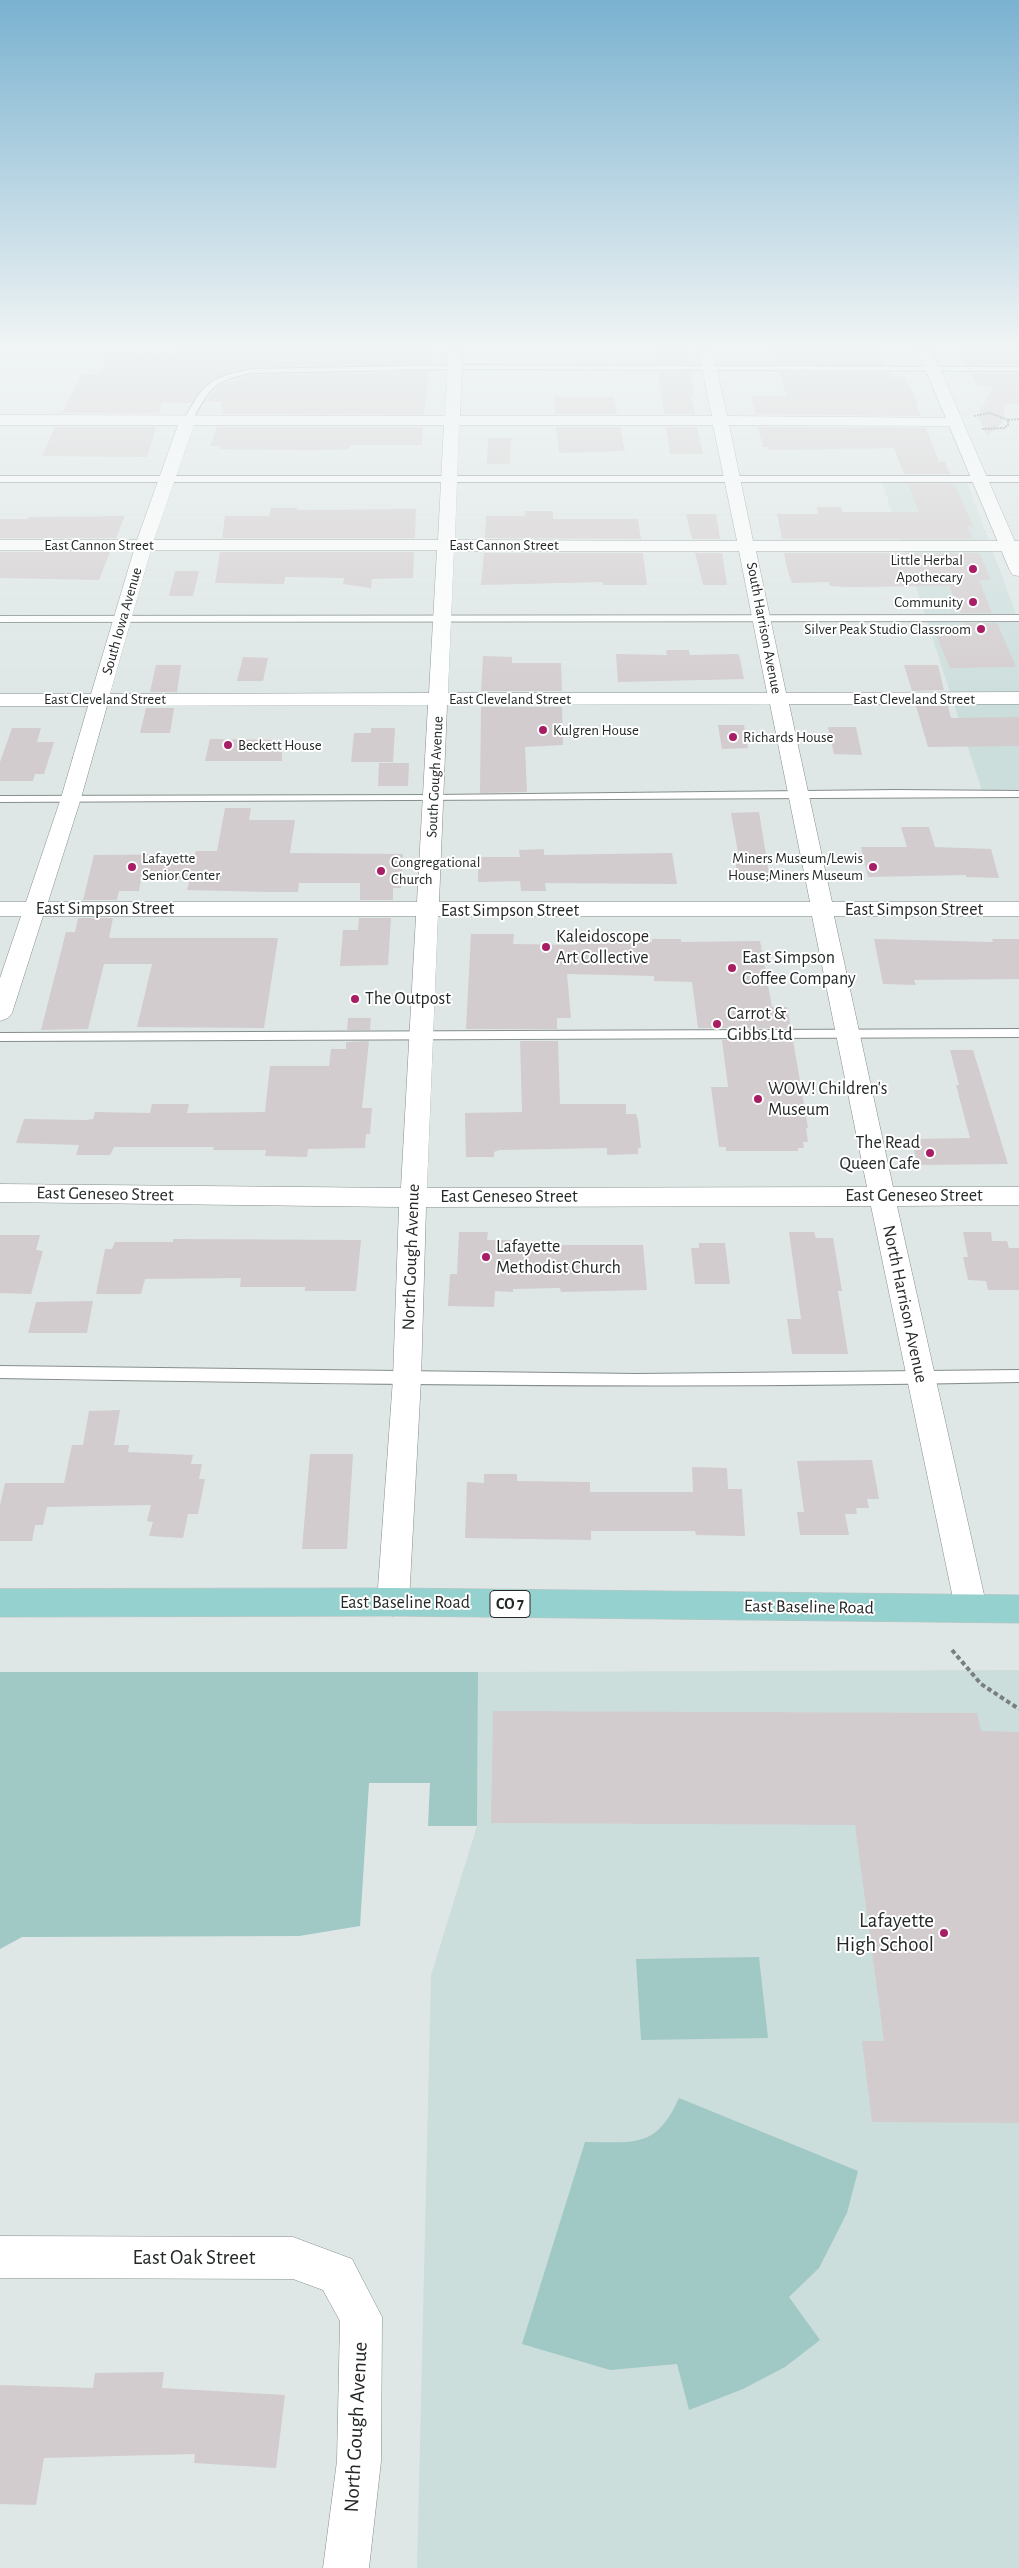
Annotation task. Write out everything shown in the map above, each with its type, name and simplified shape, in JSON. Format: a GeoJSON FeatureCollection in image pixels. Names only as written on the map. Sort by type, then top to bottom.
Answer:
{"type":"FeatureCollection","features":[{"type":"Feature","properties":{"kind":"main road","name":"East Baseline Road"},"geometry":{"type":"LineString","coordinates":[[0,1603],[393,1602],[1019,1609]]}},
{"type":"Feature","properties":{"kind":"street","name":"South Iowa Avenue"},"geometry":{"type":"LineString","coordinates":[[0,1013],[71,798],[144,545],[172,464]]}},
{"type":"Feature","properties":{"kind":"street","name":"South Gough Avenue"},"geometry":{"type":"LineString","coordinates":[[428,911],[451,464]]}},
{"type":"Feature","properties":{"kind":"street","name":"South Harrison Avenue"},"geometry":{"type":"LineString","coordinates":[[730,464],[823,911]]}},
{"type":"Feature","properties":{"kind":"street"},"geometry":{"type":"LineString","coordinates":[[976,464],[980,479],[1013,546],[1019,571]]}},
{"type":"Feature","properties":{"kind":"street","name":"East Cannon Street"},"geometry":{"type":"LineString","coordinates":[[0,545],[1013,546]]}},
{"type":"Feature","properties":{"kind":"street","name":"East Cleveland Street"},"geometry":{"type":"LineString","coordinates":[[0,700],[778,700],[1019,698]]}},
{"type":"Feature","properties":{"kind":"street","name":"East Simpson Street"},"geometry":{"type":"LineString","coordinates":[[0,909],[428,911],[1019,910]]}},
{"type":"Feature","properties":{"kind":"street","name":"North Gough Avenue"},"geometry":{"type":"LineString","coordinates":[[393,1602],[407,1379],[413,1198],[428,911]]}},
{"type":"Feature","properties":{"kind":"street","name":"North Harrison Avenue"},"geometry":{"type":"LineString","coordinates":[[823,911],[850,1033],[920,1379],[971,1608]]}},
{"type":"Feature","properties":{"kind":"street","name":"East Geneseo Street"},"geometry":{"type":"LineString","coordinates":[[0,1193],[413,1198],[1019,1196]]}},
{"type":"Feature","properties":{"kind":"street","name":"East Oak Street"},"geometry":{"type":"LineString","coordinates":[[0,2257],[292,2258],[337,2274],[361,2316]]}},
{"type":"Feature","properties":{"kind":"street","name":"North Gough Avenue"},"geometry":{"type":"LineString","coordinates":[[346,2568],[359,2461],[361,2316]]}},
{"type":"Feature","properties":{"kind":"lane"},"geometry":{"type":"LineString","coordinates":[[0,479],[1019,479]]}},
{"type":"Feature","properties":{"kind":"lane"},"geometry":{"type":"LineString","coordinates":[[0,619],[1019,618]]}},
{"type":"Feature","properties":{"kind":"lane"},"geometry":{"type":"LineString","coordinates":[[0,799],[434,798],[798,793],[1019,794]]}},
{"type":"Feature","properties":{"kind":"lane"},"geometry":{"type":"LineString","coordinates":[[0,1036],[422,1037],[1019,1033]]}},
{"type":"Feature","properties":{"kind":"lane"},"geometry":{"type":"LineString","coordinates":[[0,1372],[407,1379],[920,1379],[1019,1376]]}},
{"type":"Feature","properties":{"kind":"path"},"geometry":{"type":"LineString","coordinates":[[952,1650],[963,1667],[982,1686],[1019,1709]]}},
{"type":"Feature","properties":{"kind":"shaded area"},"geometry":{"type":"Polygon","coordinates":[[[882,482],[967,482],[1019,622],[1019,792],[982,791],[882,482]]]}},
{"type":"Feature","properties":{"kind":"shaded area"},"geometry":{"type":"Polygon","coordinates":[[[1019,1670],[1019,2568],[417,2568],[431,1975],[477,1826],[478,1672],[1019,1670]]]}},
{"type":"Feature","properties":{"kind":"shaded area"},"geometry":{"type":"Polygon","coordinates":[[[0,1672],[478,1672],[477,1826],[428,1826],[430,1783],[369,1783],[360,1926],[299,1936],[22,1937],[0,1949],[0,1672]]]}},
{"type":"Feature","properties":{"kind":"shaded area"},"geometry":{"type":"Polygon","coordinates":[[[759,1957],[768,2038],[641,2040],[636,1959],[759,1957]]]}},
{"type":"Feature","properties":{"kind":"shaded area"},"geometry":{"type":"Polygon","coordinates":[[[679,2098],[858,2171],[847,2213],[819,2268],[789,2297],[820,2340],[785,2367],[743,2389],[689,2410],[677,2364],[610,2370],[522,2344],[585,2142],[631,2142],[642,2139],[662,2126],[679,2098]]]}},
{"type":"Feature","properties":{"kind":"building"},"geometry":{"type":"Polygon","coordinates":[[[900,464],[946,464],[950,474],[904,474],[900,464]]]}},
{"type":"Feature","properties":{"kind":"building"},"geometry":{"type":"Polygon","coordinates":[[[908,484],[954,484],[973,526],[967,526],[973,539],[782,539],[777,514],[818,514],[817,507],[841,507],[842,512],[919,512],[908,484]]]}},
{"type":"Feature","properties":{"kind":"building"},"geometry":{"type":"Polygon","coordinates":[[[271,508],[297,508],[297,510],[416,509],[415,538],[222,538],[225,516],[269,516],[271,508]]]}},
{"type":"Feature","properties":{"kind":"building"},"geometry":{"type":"Polygon","coordinates":[[[525,511],[553,511],[553,519],[638,519],[641,539],[485,538],[486,516],[525,516],[525,511]]]}},
{"type":"Feature","properties":{"kind":"building"},"geometry":{"type":"Polygon","coordinates":[[[686,514],[716,514],[720,539],[692,539],[686,514]]]}},
{"type":"Feature","properties":{"kind":"building"},"geometry":{"type":"Polygon","coordinates":[[[125,516],[116,538],[0,538],[0,519],[125,516]]]}},
{"type":"Feature","properties":{"kind":"building"},"geometry":{"type":"Polygon","coordinates":[[[0,552],[110,552],[99,580],[0,578],[0,552]]]}},
{"type":"Feature","properties":{"kind":"building"},"geometry":{"type":"Polygon","coordinates":[[[220,552],[414,552],[413,578],[372,579],[371,588],[343,584],[344,578],[285,577],[284,584],[215,583],[220,552]]]}},
{"type":"Feature","properties":{"kind":"building"},"geometry":{"type":"Polygon","coordinates":[[[484,553],[643,553],[647,585],[603,585],[603,582],[481,585],[484,553]]]}},
{"type":"Feature","properties":{"kind":"building"},"geometry":{"type":"Polygon","coordinates":[[[695,553],[722,553],[727,585],[703,585],[695,553]]]}},
{"type":"Feature","properties":{"kind":"building"},"geometry":{"type":"Polygon","coordinates":[[[784,553],[979,553],[991,580],[979,580],[992,613],[961,613],[949,586],[848,587],[830,586],[829,582],[792,583],[784,553]]]}},
{"type":"Feature","properties":{"kind":"building"},"geometry":{"type":"Polygon","coordinates":[[[175,571],[199,571],[193,596],[169,596],[175,571]]]}},
{"type":"Feature","properties":{"kind":"building"},"geometry":{"type":"Polygon","coordinates":[[[965,623],[997,623],[1016,667],[950,668],[936,635],[970,634],[965,623]]]}},
{"type":"Feature","properties":{"kind":"building"},"geometry":{"type":"Polygon","coordinates":[[[666,650],[689,650],[690,655],[739,654],[744,679],[618,682],[616,654],[667,655],[666,650]]]}},
{"type":"Feature","properties":{"kind":"building"},"geometry":{"type":"Polygon","coordinates":[[[483,656],[512,657],[512,663],[561,663],[562,691],[481,691],[483,656]]]}},
{"type":"Feature","properties":{"kind":"building"},"geometry":{"type":"Polygon","coordinates":[[[243,657],[268,658],[263,681],[237,681],[243,657]]]}},
{"type":"Feature","properties":{"kind":"building"},"geometry":{"type":"Polygon","coordinates":[[[156,665],[181,665],[177,692],[150,692],[156,665]]]}},
{"type":"Feature","properties":{"kind":"building"},"geometry":{"type":"Polygon","coordinates":[[[904,665],[938,665],[944,690],[912,691],[904,665]]]}},
{"type":"Feature","properties":{"kind":"building"},"geometry":{"type":"Polygon","coordinates":[[[916,706],[948,706],[951,718],[1019,717],[1019,746],[928,747],[916,706]]]}},
{"type":"Feature","properties":{"kind":"building"},"geometry":{"type":"Polygon","coordinates":[[[481,707],[562,707],[563,745],[525,747],[527,792],[480,793],[481,707]]]}},
{"type":"Feature","properties":{"kind":"building"},"geometry":{"type":"Polygon","coordinates":[[[146,708],[174,708],[170,733],[140,733],[146,708]]]}},
{"type":"Feature","properties":{"kind":"building","name":"Richards House"},"geometry":{"type":"Polygon","coordinates":[[[718,725],[744,725],[748,748],[722,749],[718,725]]]}},
{"type":"Feature","properties":{"kind":"building"},"geometry":{"type":"Polygon","coordinates":[[[828,727],[856,727],[862,755],[834,754],[828,727]]]}},
{"type":"Feature","properties":{"kind":"building"},"geometry":{"type":"Polygon","coordinates":[[[12,728],[41,728],[37,742],[54,742],[44,774],[35,774],[33,781],[0,781],[0,762],[12,728]]]}},
{"type":"Feature","properties":{"kind":"building"},"geometry":{"type":"Polygon","coordinates":[[[371,728],[395,728],[393,762],[351,762],[354,733],[371,733],[371,728]]]}},
{"type":"Feature","properties":{"kind":"building"},"geometry":{"type":"Polygon","coordinates":[[[210,739],[282,740],[282,761],[205,761],[210,739]]]}},
{"type":"Feature","properties":{"kind":"building"},"geometry":{"type":"Polygon","coordinates":[[[379,763],[409,763],[408,786],[378,786],[379,763]]]}},
{"type":"Feature","properties":{"kind":"building"},"geometry":{"type":"Polygon","coordinates":[[[225,808],[251,808],[249,820],[295,820],[290,853],[403,854],[401,888],[393,888],[393,900],[360,900],[360,883],[299,883],[298,892],[267,892],[187,890],[190,879],[141,879],[139,891],[119,891],[117,900],[83,900],[94,855],[195,854],[196,851],[217,851],[225,808]]]}},
{"type":"Feature","properties":{"kind":"building"},"geometry":{"type":"Polygon","coordinates":[[[759,812],[770,879],[738,879],[734,852],[738,852],[731,813],[759,812]]]}},
{"type":"Feature","properties":{"kind":"building"},"geometry":{"type":"Polygon","coordinates":[[[901,827],[929,827],[935,847],[991,849],[999,878],[966,877],[966,875],[868,877],[861,847],[907,847],[901,827]]]}},
{"type":"Feature","properties":{"kind":"building"},"geometry":{"type":"Polygon","coordinates":[[[544,849],[544,855],[672,853],[677,884],[545,883],[546,891],[521,891],[520,881],[478,882],[478,857],[520,857],[519,850],[544,849]]]}},
{"type":"Feature","properties":{"kind":"building"},"geometry":{"type":"Polygon","coordinates":[[[78,918],[113,918],[109,938],[278,938],[264,1028],[137,1027],[152,964],[104,964],[88,1029],[41,1030],[66,932],[75,932],[78,918]]]}},
{"type":"Feature","properties":{"kind":"building"},"geometry":{"type":"Polygon","coordinates":[[[359,918],[391,918],[388,965],[340,966],[343,930],[358,930],[359,918]]]}},
{"type":"Feature","properties":{"kind":"building"},"geometry":{"type":"Polygon","coordinates":[[[471,934],[514,934],[513,944],[576,945],[576,940],[652,942],[652,939],[681,939],[681,942],[760,941],[772,1007],[787,1007],[791,1028],[698,1028],[692,982],[654,981],[654,976],[567,974],[571,1018],[557,1018],[557,1029],[466,1029],[471,934]]]}},
{"type":"Feature","properties":{"kind":"building"},"geometry":{"type":"Polygon","coordinates":[[[874,939],[993,942],[992,939],[1019,939],[1019,979],[914,980],[916,985],[883,984],[874,939]]]}},
{"type":"Feature","properties":{"kind":"building"},"geometry":{"type":"Polygon","coordinates":[[[348,1018],[371,1018],[370,1030],[347,1030],[348,1018]]]}},
{"type":"Feature","properties":{"kind":"building","name":"WOW! Children's Museum"},"geometry":{"type":"Polygon","coordinates":[[[722,1040],[793,1040],[808,1128],[806,1128],[808,1142],[803,1142],[804,1148],[798,1148],[798,1151],[726,1151],[726,1147],[719,1147],[711,1087],[728,1087],[722,1040]]]}},
{"type":"Feature","properties":{"kind":"building"},"geometry":{"type":"Polygon","coordinates":[[[369,1041],[362,1108],[372,1108],[370,1134],[366,1134],[365,1148],[308,1149],[307,1157],[265,1156],[266,1150],[213,1150],[214,1147],[114,1147],[110,1155],[76,1155],[79,1145],[16,1143],[24,1119],[85,1120],[93,1119],[95,1112],[150,1113],[152,1104],[189,1104],[187,1113],[265,1112],[270,1066],[329,1066],[331,1049],[346,1049],[346,1042],[369,1041]]]}},
{"type":"Feature","properties":{"kind":"building"},"geometry":{"type":"Polygon","coordinates":[[[520,1041],[558,1041],[560,1104],[626,1104],[626,1114],[636,1114],[638,1120],[641,1148],[638,1148],[638,1154],[607,1155],[607,1148],[604,1148],[499,1150],[494,1152],[494,1157],[466,1157],[465,1113],[522,1112],[520,1041]]]}},
{"type":"Feature","properties":{"kind":"building"},"geometry":{"type":"Polygon","coordinates":[[[950,1050],[973,1050],[1008,1164],[918,1165],[911,1139],[970,1138],[956,1085],[959,1085],[950,1050]]]}},
{"type":"Feature","properties":{"kind":"building"},"geometry":{"type":"Polygon","coordinates":[[[459,1232],[488,1232],[487,1240],[514,1240],[514,1243],[560,1242],[560,1245],[643,1245],[647,1290],[561,1292],[560,1288],[513,1289],[513,1292],[495,1291],[494,1307],[448,1306],[450,1274],[457,1274],[459,1232]]]}},
{"type":"Feature","properties":{"kind":"building"},"geometry":{"type":"Polygon","coordinates":[[[789,1232],[814,1232],[816,1238],[833,1238],[842,1291],[838,1291],[848,1354],[792,1354],[787,1319],[801,1319],[789,1232]]]}},
{"type":"Feature","properties":{"kind":"building"},"geometry":{"type":"Polygon","coordinates":[[[963,1232],[991,1232],[992,1241],[1007,1241],[1009,1248],[1019,1248],[1019,1290],[988,1290],[986,1281],[968,1280],[963,1257],[968,1257],[963,1232]]]}},
{"type":"Feature","properties":{"kind":"building"},"geometry":{"type":"Polygon","coordinates":[[[0,1235],[40,1235],[36,1250],[43,1251],[31,1294],[0,1293],[0,1235]]]}},
{"type":"Feature","properties":{"kind":"building"},"geometry":{"type":"Polygon","coordinates":[[[173,1239],[361,1240],[356,1291],[305,1291],[305,1287],[240,1287],[241,1278],[145,1279],[141,1294],[96,1294],[105,1249],[112,1249],[115,1242],[173,1242],[173,1239]]]}},
{"type":"Feature","properties":{"kind":"building"},"geometry":{"type":"Polygon","coordinates":[[[699,1243],[725,1243],[730,1284],[695,1284],[691,1248],[699,1248],[699,1243]]]}},
{"type":"Feature","properties":{"kind":"building"},"geometry":{"type":"Polygon","coordinates":[[[93,1301],[87,1333],[28,1333],[36,1302],[93,1301]]]}},
{"type":"Feature","properties":{"kind":"building"},"geometry":{"type":"Polygon","coordinates":[[[120,1410],[114,1445],[129,1445],[128,1452],[193,1455],[191,1464],[202,1464],[199,1479],[205,1479],[198,1514],[188,1514],[183,1538],[149,1536],[153,1522],[147,1521],[151,1505],[47,1507],[43,1525],[35,1525],[32,1541],[0,1541],[0,1505],[5,1483],[64,1483],[72,1445],[83,1445],[89,1411],[120,1410]]]}},
{"type":"Feature","properties":{"kind":"building"},"geometry":{"type":"Polygon","coordinates":[[[310,1454],[353,1454],[347,1549],[302,1549],[310,1454]]]}},
{"type":"Feature","properties":{"kind":"building"},"geometry":{"type":"Polygon","coordinates":[[[872,1460],[879,1499],[867,1499],[869,1508],[856,1508],[857,1514],[845,1514],[849,1535],[800,1535],[797,1512],[804,1512],[797,1461],[872,1460]]]}},
{"type":"Feature","properties":{"kind":"building"},"geometry":{"type":"Polygon","coordinates":[[[692,1467],[727,1468],[728,1489],[742,1489],[745,1536],[696,1535],[695,1531],[591,1531],[591,1540],[465,1538],[467,1482],[484,1483],[484,1474],[517,1474],[517,1481],[590,1482],[590,1492],[693,1492],[692,1467]]]}},
{"type":"Feature","properties":{"kind":"building","name":"Lafayette High School"},"geometry":{"type":"Polygon","coordinates":[[[493,1711],[977,1713],[981,1731],[1019,1732],[1019,2123],[872,2122],[862,2041],[884,2041],[855,1825],[491,1823],[493,1711]]]}},
{"type":"Feature","properties":{"kind":"building"},"geometry":{"type":"Polygon","coordinates":[[[164,2372],[162,2388],[285,2395],[276,2468],[194,2463],[195,2454],[44,2458],[36,2505],[0,2504],[0,2385],[93,2388],[95,2373],[164,2372]]]}},
{"type":"Feature","properties":{"kind":"place","name":"Little Herbal Apothecary"},"geometry":{"type":"Point","coordinates":[973,569]}},
{"type":"Feature","properties":{"kind":"place","name":"Community"},"geometry":{"type":"Point","coordinates":[973,602]}},
{"type":"Feature","properties":{"kind":"place","name":"Silver Peak Studio Classroom"},"geometry":{"type":"Point","coordinates":[981,629]}},
{"type":"Feature","properties":{"kind":"place","name":"Kulgren House"},"geometry":{"type":"Point","coordinates":[543,730]}},
{"type":"Feature","properties":{"kind":"place","name":"Richards House"},"geometry":{"type":"Point","coordinates":[733,737]}},
{"type":"Feature","properties":{"kind":"place","name":"Beckett House"},"geometry":{"type":"Point","coordinates":[228,745]}},
{"type":"Feature","properties":{"kind":"place","name":"Lafayette Senior Center"},"geometry":{"type":"Point","coordinates":[132,867]}},
{"type":"Feature","properties":{"kind":"place","name":"Miners Museum/Lewis House;Miners Museum"},"geometry":{"type":"Point","coordinates":[873,867]}},
{"type":"Feature","properties":{"kind":"place","name":"Congregational Church"},"geometry":{"type":"Point","coordinates":[381,871]}},
{"type":"Feature","properties":{"kind":"place","name":"Kaleidoscope Art Collective"},"geometry":{"type":"Point","coordinates":[546,947]}},
{"type":"Feature","properties":{"kind":"place","name":"East Simpson Coffee Company"},"geometry":{"type":"Point","coordinates":[732,968]}},
{"type":"Feature","properties":{"kind":"place","name":"The Outpost"},"geometry":{"type":"Point","coordinates":[355,999]}},
{"type":"Feature","properties":{"kind":"place","name":"Carrot & Gibbs Ltd"},"geometry":{"type":"Point","coordinates":[717,1024]}},
{"type":"Feature","properties":{"kind":"place","name":"WOW! Children's Museum"},"geometry":{"type":"Point","coordinates":[758,1099]}},
{"type":"Feature","properties":{"kind":"place","name":"The Read Queen Cafe"},"geometry":{"type":"Point","coordinates":[930,1153]}},
{"type":"Feature","properties":{"kind":"place","name":"Lafayette Methodist Church"},"geometry":{"type":"Point","coordinates":[486,1257]}},
{"type":"Feature","properties":{"kind":"place","name":"Lafayette High School"},"geometry":{"type":"Point","coordinates":[944,1933]}}]}
